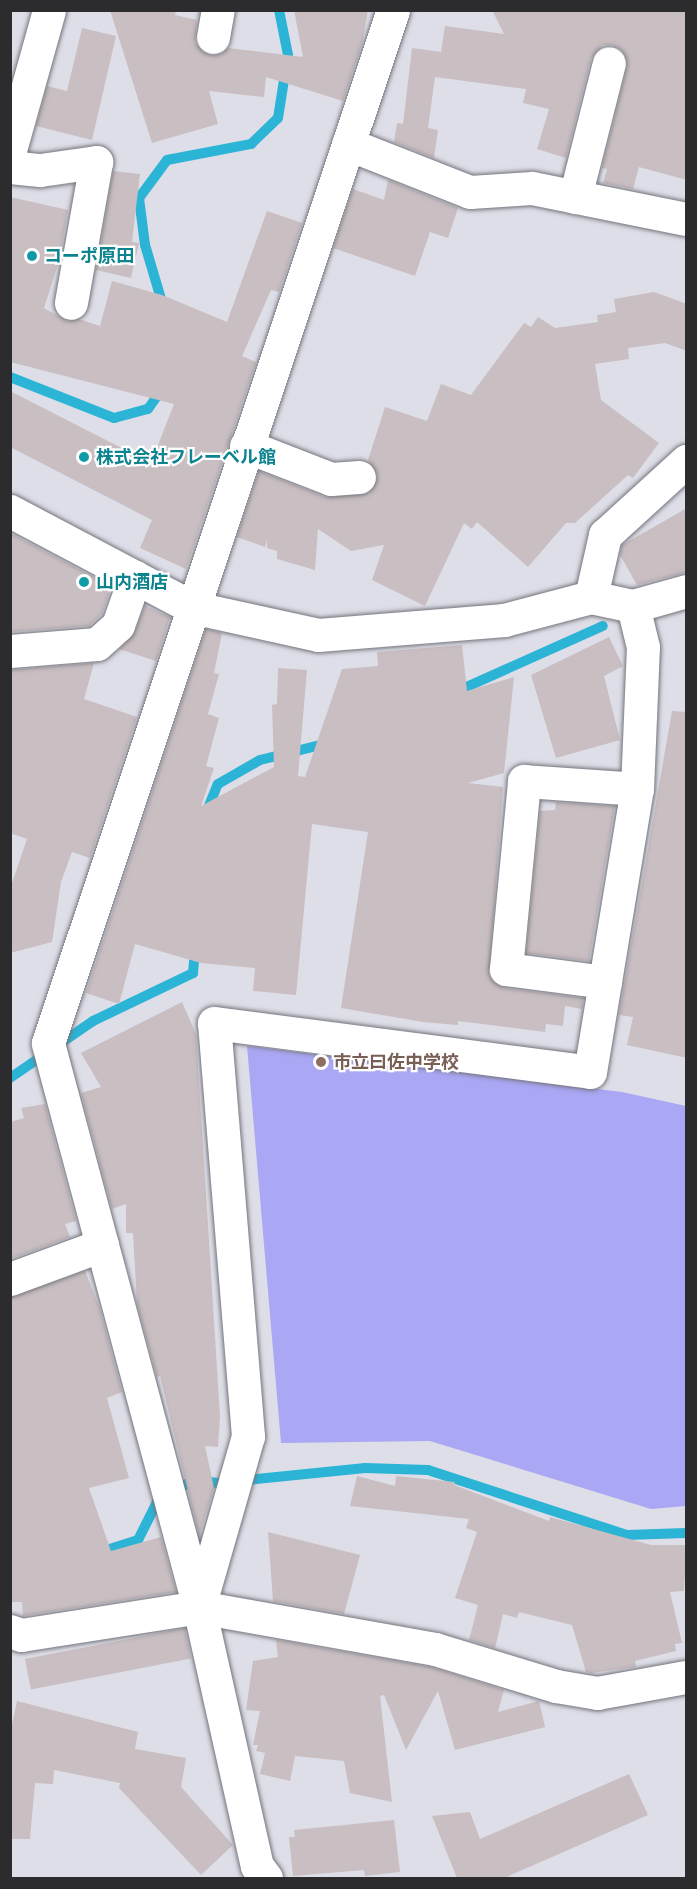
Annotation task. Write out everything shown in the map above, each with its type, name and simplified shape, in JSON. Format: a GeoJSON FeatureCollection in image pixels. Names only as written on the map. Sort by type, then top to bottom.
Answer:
{"type":"FeatureCollection","features":[{"type":"Feature","properties":{"kind":"street"},"geometry":{"type":"LineString","coordinates":[[10,150],[49,10]]}},
{"type":"Feature","properties":{"kind":"street"},"geometry":{"type":"LineString","coordinates":[[256,1874],[199,1607],[50,1052],[191,607],[393,10]]}},
{"type":"Feature","properties":{"kind":"street"},"geometry":{"type":"LineString","coordinates":[[575,197],[609,63]]}},
{"type":"Feature","properties":{"kind":"street"},"geometry":{"type":"LineString","coordinates":[[348,144],[470,192],[532,188],[686,217]]}},
{"type":"Feature","properties":{"kind":"street"},"geometry":{"type":"LineString","coordinates":[[10,167],[40,170],[96,162],[71,303]]}},
{"type":"Feature","properties":{"kind":"street"},"geometry":{"type":"LineString","coordinates":[[246,446],[331,479],[359,477]]}},
{"type":"Feature","properties":{"kind":"street"},"geometry":{"type":"LineString","coordinates":[[591,597],[605,535],[687,461]]}},
{"type":"Feature","properties":{"kind":"street"},"geometry":{"type":"LineString","coordinates":[[10,511],[191,607],[318,635],[504,620],[591,597],[633,606],[687,591]]}},
{"type":"Feature","properties":{"kind":"street"},"geometry":{"type":"LineString","coordinates":[[10,651],[97,644],[118,625],[135,577]]}},
{"type":"Feature","properties":{"kind":"street"},"geometry":{"type":"LineString","coordinates":[[199,1607],[248,1436],[214,1023],[590,1072],[637,789],[643,647],[633,606]]}},
{"type":"Feature","properties":{"kind":"street"},"geometry":{"type":"LineString","coordinates":[[605,982],[506,969],[524,781],[637,789]]}},
{"type":"Feature","properties":{"kind":"street"},"geometry":{"type":"LineString","coordinates":[[10,1279],[102,1245]]}},
{"type":"Feature","properties":{"kind":"street"},"geometry":{"type":"LineString","coordinates":[[14,1638],[199,1607],[435,1649],[556,1686],[597,1693],[687,1677]]}},
{"type":"Feature","properties":{"kind":"shaded area","name":"市立曰佐中学校"},"geometry":{"type":"Polygon","coordinates":[[[247,1046],[622,1092],[686,1106],[686,1506],[651,1509],[430,1441],[281,1443],[247,1046]]]}},
{"type":"Feature","properties":{"kind":"building"},"geometry":{"type":"Polygon","coordinates":[[[110,10],[176,10],[175,15],[197,20],[195,43],[209,55],[220,54],[228,48],[303,57],[294,10],[368,10],[362,44],[343,101],[266,77],[264,97],[209,91],[218,124],[152,143],[110,10]]]}},
{"type":"Feature","properties":{"kind":"building"},"geometry":{"type":"Polygon","coordinates":[[[492,10],[687,10],[687,180],[639,167],[633,189],[603,183],[607,169],[602,168],[627,67],[622,50],[613,45],[603,45],[591,58],[566,158],[537,149],[549,109],[523,103],[526,89],[435,77],[428,128],[438,130],[434,158],[394,142],[397,123],[403,124],[412,48],[441,52],[445,26],[504,34],[492,10]]]}},
{"type":"Feature","properties":{"kind":"building"},"geometry":{"type":"Polygon","coordinates":[[[82,28],[116,36],[92,140],[36,126],[47,86],[67,91],[82,28]]]}},
{"type":"Feature","properties":{"kind":"building"},"geometry":{"type":"Polygon","coordinates":[[[113,171],[140,174],[132,242],[139,243],[131,278],[96,270],[113,171]]]}},
{"type":"Feature","properties":{"kind":"building"},"geometry":{"type":"Polygon","coordinates":[[[388,180],[458,208],[448,238],[430,232],[415,276],[333,248],[353,189],[384,200],[388,180]]]}},
{"type":"Feature","properties":{"kind":"building"},"geometry":{"type":"Polygon","coordinates":[[[10,197],[68,210],[59,261],[44,308],[67,321],[79,319],[100,326],[112,281],[162,295],[227,322],[267,211],[302,223],[279,292],[271,290],[242,356],[256,362],[186,569],[140,548],[152,520],[10,447],[10,391],[151,463],[174,404],[10,362],[10,197]]]}},
{"type":"Feature","properties":{"kind":"building"},"geometry":{"type":"Polygon","coordinates":[[[654,292],[687,304],[687,351],[665,343],[628,348],[629,359],[595,364],[601,400],[659,443],[633,478],[628,475],[575,523],[566,523],[528,567],[477,522],[472,529],[464,523],[425,606],[372,580],[384,545],[351,551],[318,529],[315,570],[277,559],[277,551],[267,548],[267,539],[265,547],[237,537],[259,471],[325,497],[369,493],[378,476],[368,460],[385,407],[427,421],[441,384],[471,395],[524,323],[531,327],[538,317],[555,328],[598,322],[597,315],[616,312],[614,299],[654,292]]]}},
{"type":"Feature","properties":{"kind":"building"},"geometry":{"type":"Polygon","coordinates":[[[687,508],[687,572],[637,585],[620,555],[622,545],[687,508]]]}},
{"type":"Feature","properties":{"kind":"building"},"geometry":{"type":"Polygon","coordinates":[[[10,533],[107,584],[109,594],[102,614],[89,626],[10,632],[10,533]]]}},
{"type":"Feature","properties":{"kind":"building"},"geometry":{"type":"Polygon","coordinates":[[[145,606],[170,617],[156,661],[119,649],[135,632],[145,606]]]}},
{"type":"Feature","properties":{"kind":"building"},"geometry":{"type":"Polygon","coordinates":[[[206,629],[222,633],[214,673],[219,674],[208,714],[219,718],[206,766],[214,768],[201,806],[274,767],[272,705],[277,704],[278,668],[307,670],[298,776],[305,777],[342,669],[378,666],[377,652],[462,645],[467,691],[514,677],[504,773],[468,783],[503,787],[489,976],[504,988],[583,998],[582,1009],[565,1006],[563,1026],[546,1024],[545,1032],[458,1021],[458,1025],[423,1022],[341,1008],[368,832],[312,824],[296,995],[253,991],[255,968],[201,963],[135,944],[119,1004],[86,993],[206,629]]]}},
{"type":"Feature","properties":{"kind":"building"},"geometry":{"type":"Polygon","coordinates":[[[609,637],[623,666],[604,676],[620,740],[556,758],[531,675],[609,637]]]}},
{"type":"Feature","properties":{"kind":"building"},"geometry":{"type":"Polygon","coordinates":[[[94,663],[84,699],[137,717],[90,858],[72,852],[61,882],[52,942],[10,953],[10,889],[27,839],[10,833],[10,670],[94,663]]]}},
{"type":"Feature","properties":{"kind":"building"},"geometry":{"type":"Polygon","coordinates":[[[672,711],[687,712],[687,1058],[627,1045],[633,1017],[619,1015],[672,711]]]}},
{"type":"Feature","properties":{"kind":"building"},"geometry":{"type":"Polygon","coordinates":[[[556,802],[615,806],[589,961],[526,953],[540,811],[555,810],[556,802]]]}},
{"type":"Feature","properties":{"kind":"building"},"geometry":{"type":"Polygon","coordinates":[[[182,1002],[196,1034],[220,1416],[218,1447],[205,1446],[214,1488],[199,1536],[160,1376],[157,1377],[137,1303],[133,1233],[126,1233],[126,1204],[112,1209],[81,1093],[101,1087],[81,1053],[182,1002]]]}},
{"type":"Feature","properties":{"kind":"building"},"geometry":{"type":"Polygon","coordinates":[[[45,1104],[76,1221],[65,1224],[70,1237],[10,1259],[10,1122],[24,1118],[21,1108],[45,1104]]]}},
{"type":"Feature","properties":{"kind":"building"},"geometry":{"type":"Polygon","coordinates":[[[85,1271],[99,1306],[122,1392],[107,1398],[129,1478],[89,1488],[111,1551],[161,1537],[176,1592],[23,1616],[22,1602],[10,1602],[10,1297],[85,1271]]]}},
{"type":"Feature","properties":{"kind":"building"},"geometry":{"type":"Polygon","coordinates":[[[357,1476],[395,1486],[396,1476],[455,1482],[454,1485],[549,1521],[550,1517],[651,1545],[687,1545],[684,1591],[670,1592],[682,1643],[675,1644],[676,1651],[635,1661],[636,1667],[591,1673],[586,1672],[572,1625],[519,1612],[517,1618],[503,1614],[495,1648],[469,1640],[478,1605],[455,1598],[477,1532],[466,1528],[469,1519],[350,1506],[357,1476]]]}},
{"type":"Feature","properties":{"kind":"building"},"geometry":{"type":"Polygon","coordinates":[[[268,1532],[360,1555],[344,1614],[273,1601],[268,1532]]]}},
{"type":"Feature","properties":{"kind":"building"},"geometry":{"type":"Polygon","coordinates":[[[185,1628],[191,1658],[31,1690],[25,1659],[185,1628]]]}},
{"type":"Feature","properties":{"kind":"building"},"geometry":{"type":"Polygon","coordinates":[[[276,1640],[431,1667],[504,1690],[498,1712],[539,1701],[545,1727],[455,1750],[438,1691],[406,1750],[384,1695],[380,1696],[392,1802],[350,1793],[344,1761],[295,1756],[290,1781],[260,1774],[265,1753],[256,1751],[258,1745],[253,1745],[260,1711],[246,1710],[253,1661],[278,1657],[276,1640]]]}},
{"type":"Feature","properties":{"kind":"building"},"geometry":{"type":"Polygon","coordinates":[[[17,1701],[138,1732],[135,1749],[186,1758],[181,1787],[233,1845],[201,1875],[119,1788],[120,1783],[54,1770],[53,1784],[35,1783],[30,1839],[10,1839],[10,1734],[17,1701]]]}},
{"type":"Feature","properties":{"kind":"building"},"geometry":{"type":"Polygon","coordinates":[[[629,1774],[648,1815],[504,1878],[457,1878],[432,1816],[470,1812],[480,1839],[629,1774]]]}},
{"type":"Feature","properties":{"kind":"building"},"geometry":{"type":"Polygon","coordinates":[[[394,1820],[400,1872],[365,1876],[364,1870],[293,1876],[289,1837],[295,1837],[294,1830],[394,1820]]]}},
{"type":"Feature","properties":{"kind":"waterway"},"geometry":{"type":"LineString","coordinates":[[164,309],[145,245],[139,198],[167,160],[251,144],[278,118],[288,55],[279,10]]}},
{"type":"Feature","properties":{"kind":"waterway"},"geometry":{"type":"LineString","coordinates":[[10,377],[114,418],[148,409],[162,389]]}},
{"type":"Feature","properties":{"kind":"waterway"},"geometry":{"type":"LineString","coordinates":[[453,693],[603,626]]}},
{"type":"Feature","properties":{"kind":"waterway"},"geometry":{"type":"LineString","coordinates":[[206,813],[218,784],[260,760],[328,743]]}},
{"type":"Feature","properties":{"kind":"waterway"},"geometry":{"type":"LineString","coordinates":[[10,1078],[93,1021],[193,973],[195,948]]}},
{"type":"Feature","properties":{"kind":"waterway"},"geometry":{"type":"LineString","coordinates":[[97,1553],[138,1540],[157,1502],[193,1480],[218,1483],[365,1468],[428,1470],[627,1535],[686,1533]]}},
{"type":"Feature","properties":{"kind":"place","name":"コーポ原田"},"geometry":{"type":"Point","coordinates":[32,256]}},
{"type":"Feature","properties":{"kind":"place","name":"株式会社フレーベル館"},"geometry":{"type":"Point","coordinates":[84,457]}},
{"type":"Feature","properties":{"kind":"place","name":"山内酒店"},"geometry":{"type":"Point","coordinates":[84,582]}},
{"type":"Feature","properties":{"kind":"place","name":"市立曰佐中学校"},"geometry":{"type":"Point","coordinates":[321,1062]}}]}
